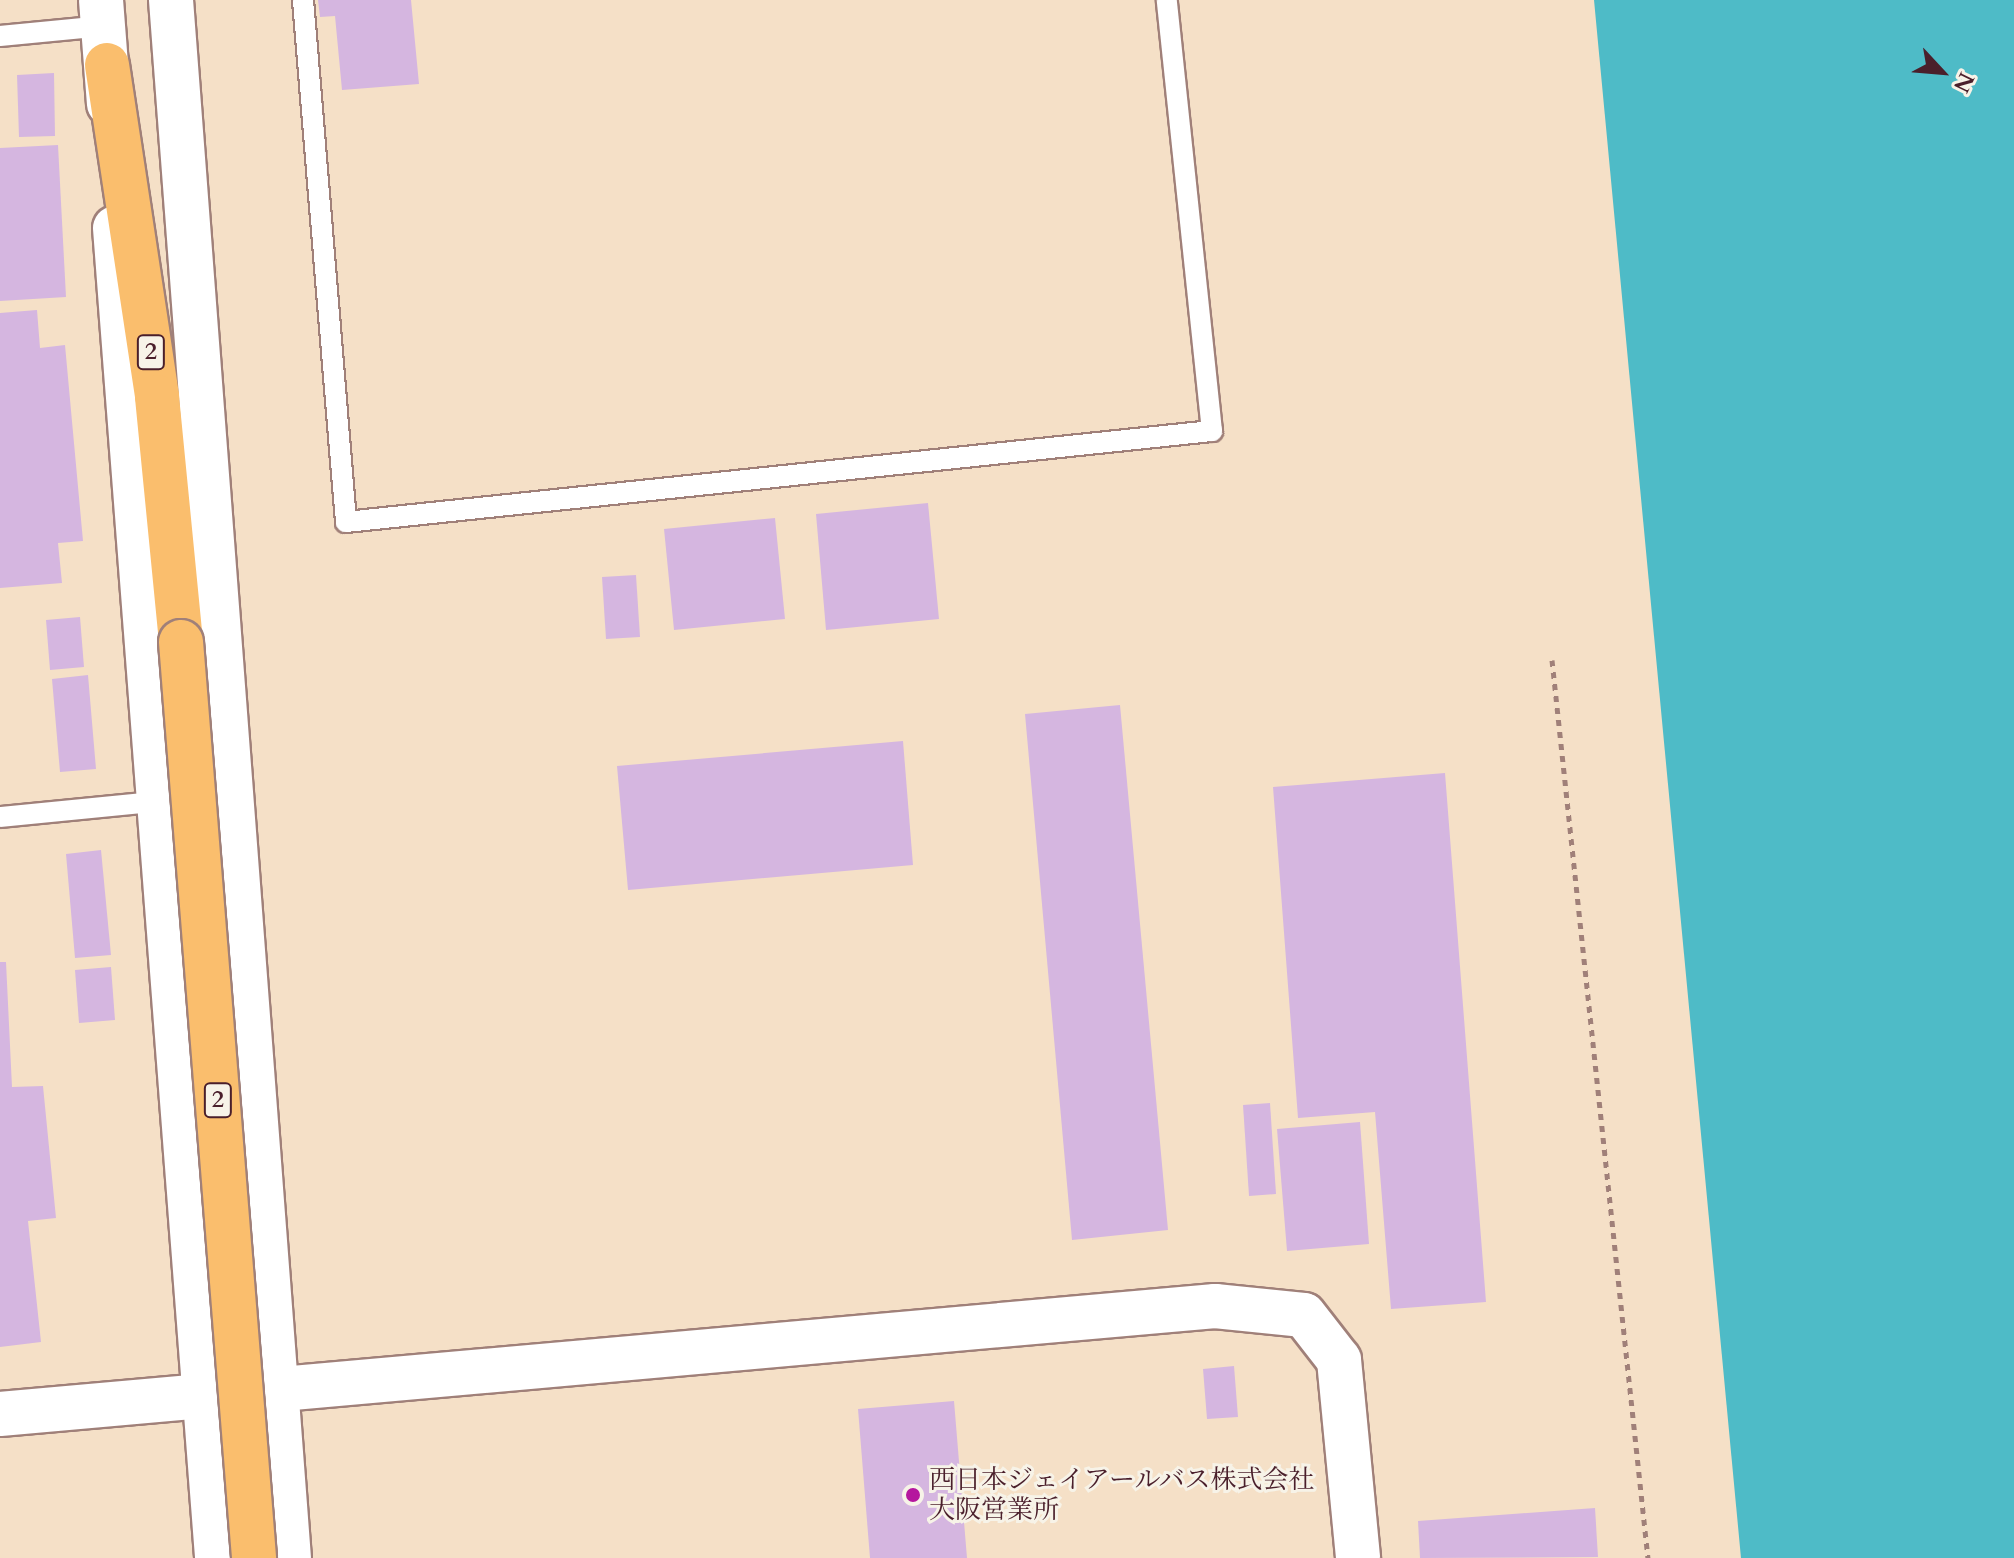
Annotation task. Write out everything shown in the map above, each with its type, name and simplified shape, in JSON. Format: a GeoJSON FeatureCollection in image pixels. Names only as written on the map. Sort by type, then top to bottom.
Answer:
{"type":"FeatureCollection","features":[{"type":"Feature","properties":{"kind":"highway","name":"2"},"geometry":{"type":"LineString","coordinates":[[104,30],[157,397],[181,642],[254,1558]]}},
{"type":"Feature","properties":{"kind":"street"},"geometry":{"type":"LineString","coordinates":[[171,0],[273,1392],[289,1558]]}},
{"type":"Feature","properties":{"kind":"street"},"geometry":{"type":"LineString","coordinates":[[104,30],[154,802],[206,1397],[217,1558]]}},
{"type":"Feature","properties":{"kind":"street"},"geometry":{"type":"LineString","coordinates":[[4,1421],[206,1397],[1215,1306],[1304,1315],[1339,1360],[1358,1558]]}},
{"type":"Feature","properties":{"kind":"lane"},"geometry":{"type":"LineString","coordinates":[[303,0],[346,522],[1212,431],[1167,0]]}},
{"type":"Feature","properties":{"kind":"lane"},"geometry":{"type":"LineString","coordinates":[[0,36],[104,30]]}},
{"type":"Feature","properties":{"kind":"lane"},"geometry":{"type":"LineString","coordinates":[[0,817],[154,802]]}},
{"type":"Feature","properties":{"kind":"path"},"geometry":{"type":"LineString","coordinates":[[1552,660],[1648,1558]]}},
{"type":"Feature","properties":{"kind":"water"},"geometry":{"type":"Polygon","coordinates":[[[1594,0],[2014,0],[2014,1558],[1741,1558],[1594,0]]]}},
{"type":"Feature","properties":{"kind":"building"},"geometry":{"type":"Polygon","coordinates":[[[318,0],[411,0],[419,84],[342,90],[335,16],[320,17],[318,0]]]}},
{"type":"Feature","properties":{"kind":"building"},"geometry":{"type":"Polygon","coordinates":[[[54,73],[55,136],[19,137],[17,75],[54,73]]]}},
{"type":"Feature","properties":{"kind":"building"},"geometry":{"type":"Polygon","coordinates":[[[58,145],[66,297],[0,301],[0,148],[58,145]]]}},
{"type":"Feature","properties":{"kind":"building"},"geometry":{"type":"Polygon","coordinates":[[[37,310],[40,348],[65,345],[83,541],[58,543],[62,583],[0,588],[0,313],[37,310]]]}},
{"type":"Feature","properties":{"kind":"building"},"geometry":{"type":"Polygon","coordinates":[[[928,503],[939,619],[826,630],[816,514],[928,503]]]}},
{"type":"Feature","properties":{"kind":"building"},"geometry":{"type":"Polygon","coordinates":[[[775,518],[785,619],[674,630],[664,529],[775,518]]]}},
{"type":"Feature","properties":{"kind":"building"},"geometry":{"type":"Polygon","coordinates":[[[636,575],[640,637],[606,639],[602,577],[636,575]]]}},
{"type":"Feature","properties":{"kind":"building"},"geometry":{"type":"Polygon","coordinates":[[[80,617],[84,667],[50,670],[46,620],[80,617]]]}},
{"type":"Feature","properties":{"kind":"building"},"geometry":{"type":"Polygon","coordinates":[[[88,675],[96,769],[60,772],[52,679],[88,675]]]}},
{"type":"Feature","properties":{"kind":"building"},"geometry":{"type":"Polygon","coordinates":[[[1120,705],[1168,1230],[1072,1240],[1025,714],[1120,705]]]}},
{"type":"Feature","properties":{"kind":"building"},"geometry":{"type":"Polygon","coordinates":[[[903,741],[913,865],[628,890],[617,766],[903,741]]]}},
{"type":"Feature","properties":{"kind":"building"},"geometry":{"type":"Polygon","coordinates":[[[1445,773],[1486,1302],[1391,1309],[1375,1112],[1298,1118],[1273,787],[1445,773]]]}},
{"type":"Feature","properties":{"kind":"building"},"geometry":{"type":"Polygon","coordinates":[[[101,850],[111,955],[75,958],[66,854],[101,850]]]}},
{"type":"Feature","properties":{"kind":"building"},"geometry":{"type":"Polygon","coordinates":[[[0,962],[6,962],[12,1087],[43,1086],[56,1218],[28,1221],[41,1342],[0,1347],[0,962]]]}},
{"type":"Feature","properties":{"kind":"building"},"geometry":{"type":"Polygon","coordinates":[[[111,967],[115,1020],[79,1023],[75,970],[111,967]]]}},
{"type":"Feature","properties":{"kind":"building"},"geometry":{"type":"Polygon","coordinates":[[[1270,1103],[1276,1194],[1249,1196],[1243,1105],[1270,1103]]]}},
{"type":"Feature","properties":{"kind":"building"},"geometry":{"type":"Polygon","coordinates":[[[1360,1122],[1369,1244],[1287,1251],[1277,1129],[1360,1122]]]}},
{"type":"Feature","properties":{"kind":"building"},"geometry":{"type":"Polygon","coordinates":[[[1234,1366],[1238,1417],[1207,1419],[1203,1369],[1234,1366]]]}},
{"type":"Feature","properties":{"kind":"building"},"geometry":{"type":"Polygon","coordinates":[[[954,1401],[967,1558],[870,1558],[858,1409],[954,1401]]]}},
{"type":"Feature","properties":{"kind":"building"},"geometry":{"type":"Polygon","coordinates":[[[1595,1508],[1598,1557],[1420,1558],[1418,1521],[1595,1508]]]}},
{"type":"Feature","properties":{"kind":"place","name":"西日本ジェイアールバス株式会社 大阪営業所"},"geometry":{"type":"Point","coordinates":[913,1495]}}]}
